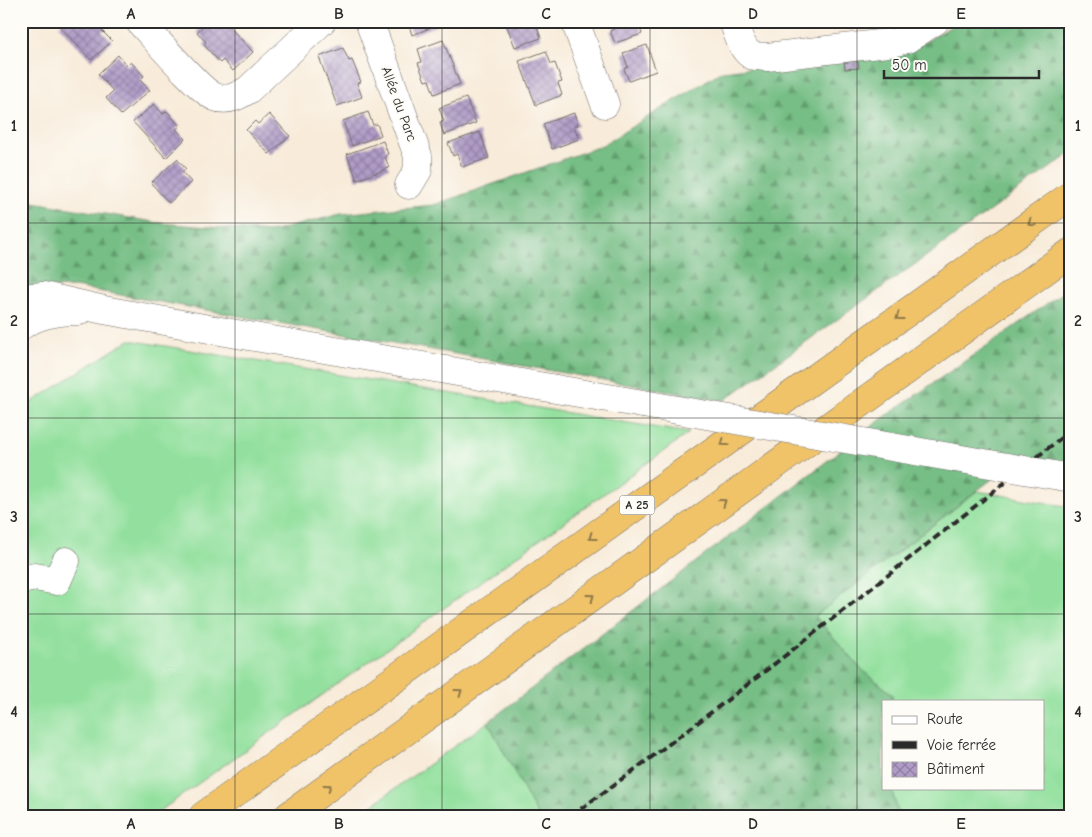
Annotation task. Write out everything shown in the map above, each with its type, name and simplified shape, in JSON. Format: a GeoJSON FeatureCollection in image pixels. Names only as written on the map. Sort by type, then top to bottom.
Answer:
{"type":"FeatureCollection","features":[{"type":"Feature","properties":{"kind":"highway","name":"A 25"},"geometry":{"type":"LineString","coordinates":[[203,816],[1071,195]]}},
{"type":"Feature","properties":{"kind":"highway"},"geometry":{"type":"LineString","coordinates":[[288,816],[1071,252]]}},
{"type":"Feature","properties":{"kind":"street"},"geometry":{"type":"LineString","coordinates":[[139,21],[207,93],[222,99],[239,96],[248,90],[322,21]]}},
{"type":"Feature","properties":{"kind":"street","name":"Allée du Parc"},"geometry":{"type":"LineString","coordinates":[[369,21],[418,156],[418,170],[409,185]]}},
{"type":"Feature","properties":{"kind":"street"},"geometry":{"type":"LineString","coordinates":[[574,21],[605,104]]}},
{"type":"Feature","properties":{"kind":"street"},"geometry":{"type":"LineString","coordinates":[[733,21],[743,46],[752,56],[767,57],[881,45],[907,39],[922,25]]}},
{"type":"Feature","properties":{"kind":"street"},"geometry":{"type":"LineString","coordinates":[[21,298],[43,296],[104,310],[1071,478]]}},
{"type":"Feature","properties":{"kind":"street"},"geometry":{"type":"LineString","coordinates":[[21,326],[37,317],[51,313],[104,310]]}},
{"type":"Feature","properties":{"kind":"street"},"geometry":{"type":"LineString","coordinates":[[21,580],[35,577],[57,581],[66,561]]}},
{"type":"Feature","properties":{"kind":"green space"},"geometry":{"type":"Polygon","coordinates":[[[960,21],[1071,21],[1071,153],[723,401],[75,287],[21,288],[21,200],[159,223],[270,232],[341,214],[434,205],[601,146],[722,71],[912,50],[960,21]]]}},
{"type":"Feature","properties":{"kind":"green space"},"geometry":{"type":"Polygon","coordinates":[[[1071,287],[1071,463],[1023,455],[815,616],[860,668],[892,694],[892,700],[882,700],[882,790],[892,790],[899,816],[538,816],[488,722],[879,421],[1071,287]]]}},
{"type":"Feature","properties":{"kind":"green space"},"geometry":{"type":"Polygon","coordinates":[[[129,340],[689,433],[153,816],[21,816],[21,409],[129,340]]]}},
{"type":"Feature","properties":{"kind":"green space"},"geometry":{"type":"Polygon","coordinates":[[[977,491],[1071,507],[1071,816],[899,816],[892,790],[1044,790],[1044,700],[892,700],[892,694],[860,668],[815,616],[977,491]]]}},
{"type":"Feature","properties":{"kind":"green space"},"geometry":{"type":"Polygon","coordinates":[[[488,722],[538,816],[357,816],[488,722]]]}},
{"type":"Feature","properties":{"kind":"building"},"geometry":{"type":"Polygon","coordinates":[[[64,21],[99,21],[106,28],[102,31],[112,41],[91,60],[59,26],[64,21]]]}},
{"type":"Feature","properties":{"kind":"building"},"geometry":{"type":"Polygon","coordinates":[[[209,21],[224,21],[253,52],[233,71],[223,60],[220,63],[204,45],[206,42],[197,32],[209,21]]]}},
{"type":"Feature","properties":{"kind":"building"},"geometry":{"type":"Polygon","coordinates":[[[403,21],[436,21],[438,25],[412,35],[408,22],[403,24],[403,21]]]}},
{"type":"Feature","properties":{"kind":"building"},"geometry":{"type":"Polygon","coordinates":[[[505,21],[542,21],[536,24],[541,38],[515,47],[505,21]]]}},
{"type":"Feature","properties":{"kind":"building"},"geometry":{"type":"Polygon","coordinates":[[[611,21],[638,21],[642,34],[615,43],[610,31],[614,29],[611,21]]]}},
{"type":"Feature","properties":{"kind":"building"},"geometry":{"type":"Polygon","coordinates":[[[443,40],[460,84],[434,94],[429,80],[425,81],[418,63],[422,62],[418,49],[443,40]]]}},
{"type":"Feature","properties":{"kind":"building"},"geometry":{"type":"Polygon","coordinates":[[[647,45],[656,71],[629,81],[624,69],[628,67],[623,53],[647,45]]]}},
{"type":"Feature","properties":{"kind":"building"},"geometry":{"type":"Polygon","coordinates":[[[343,48],[349,61],[352,60],[361,82],[357,83],[362,97],[337,106],[319,57],[343,48]]]}},
{"type":"Feature","properties":{"kind":"building"},"geometry":{"type":"Polygon","coordinates":[[[546,51],[551,64],[555,63],[562,82],[558,83],[562,95],[536,105],[519,61],[546,51]]]}},
{"type":"Feature","properties":{"kind":"building"},"geometry":{"type":"Polygon","coordinates":[[[118,55],[127,66],[131,62],[144,76],[140,80],[150,90],[121,115],[106,98],[113,91],[98,74],[118,55]]]}},
{"type":"Feature","properties":{"kind":"building"},"geometry":{"type":"Polygon","coordinates":[[[858,61],[859,68],[845,69],[844,62],[858,61]]]}},
{"type":"Feature","properties":{"kind":"building"},"geometry":{"type":"Polygon","coordinates":[[[466,98],[476,123],[444,135],[440,123],[444,121],[439,108],[466,98]]]}},
{"type":"Feature","properties":{"kind":"building"},"geometry":{"type":"Polygon","coordinates":[[[154,104],[163,114],[167,111],[180,126],[176,129],[185,139],[166,158],[133,122],[154,104]]]}},
{"type":"Feature","properties":{"kind":"building"},"geometry":{"type":"Polygon","coordinates":[[[368,112],[373,125],[377,124],[381,135],[352,146],[343,121],[368,112]]]}},
{"type":"Feature","properties":{"kind":"building"},"geometry":{"type":"Polygon","coordinates":[[[574,113],[578,125],[574,126],[579,139],[552,149],[543,124],[574,113]]]}},
{"type":"Feature","properties":{"kind":"building"},"geometry":{"type":"Polygon","coordinates":[[[269,114],[290,136],[269,154],[246,130],[255,121],[258,124],[269,114]]]}},
{"type":"Feature","properties":{"kind":"building"},"geometry":{"type":"Polygon","coordinates":[[[480,132],[489,158],[462,167],[457,154],[453,156],[448,143],[480,132]]]}},
{"type":"Feature","properties":{"kind":"building"},"geometry":{"type":"Polygon","coordinates":[[[383,141],[388,154],[385,156],[389,168],[357,180],[347,154],[383,141]]]}},
{"type":"Feature","properties":{"kind":"building"},"geometry":{"type":"Polygon","coordinates":[[[177,159],[186,169],[182,172],[191,182],[169,203],[151,183],[177,159]]]}},
{"type":"Feature","properties":{"kind":"railway"},"geometry":{"type":"LineString","coordinates":[[571,816],[761,674],[1071,430]]}}]}
